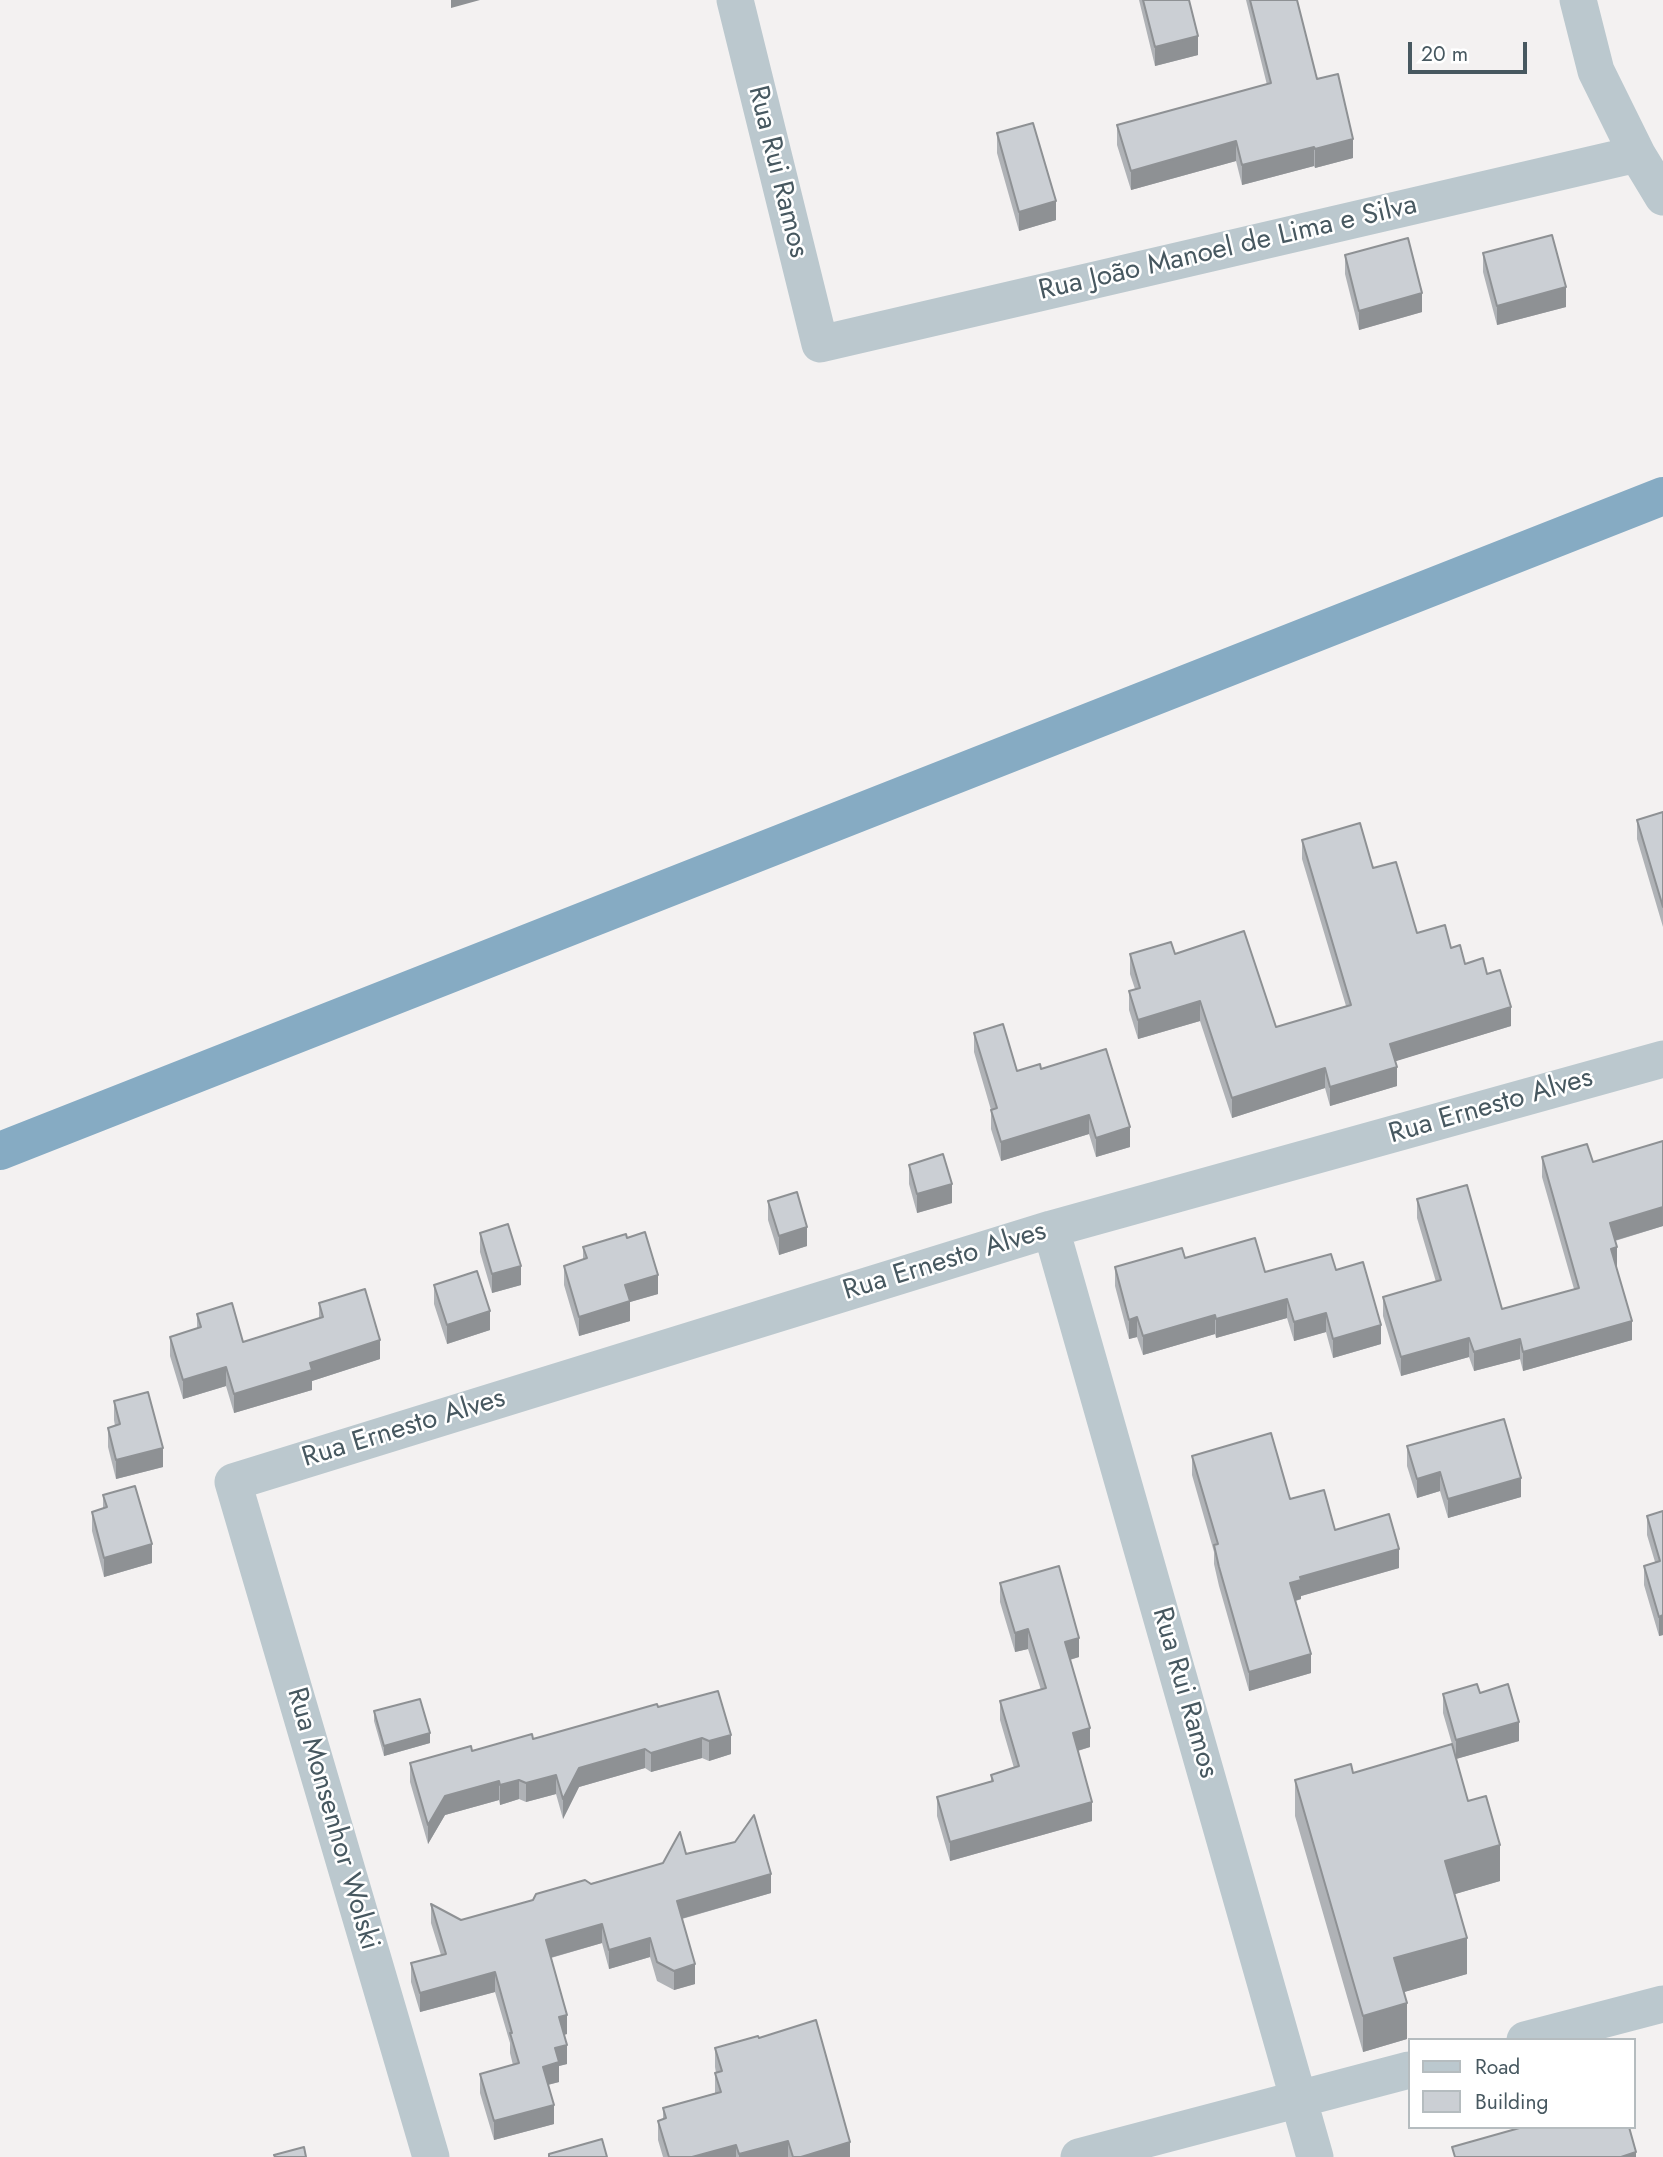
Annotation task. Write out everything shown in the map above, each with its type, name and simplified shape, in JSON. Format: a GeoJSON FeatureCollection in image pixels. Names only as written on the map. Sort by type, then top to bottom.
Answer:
{"type":"FeatureCollection","features":[{"type":"Feature","properties":{"kind":"highway"},"geometry":{"type":"LineString","coordinates":[[0,1151],[1663,496]]}},
{"type":"Feature","properties":{"kind":"street","name":"Rua Rui Ramos"},"geometry":{"type":"LineString","coordinates":[[735,0],[820,344]]}},
{"type":"Feature","properties":{"kind":"street"},"geometry":{"type":"LineString","coordinates":[[1577,0],[1596,71],[1637,155],[1663,197]]}},
{"type":"Feature","properties":{"kind":"street","name":"Rua João Manoel de Lima e Silva"},"geometry":{"type":"LineString","coordinates":[[820,344],[1637,155]]}},
{"type":"Feature","properties":{"kind":"street","name":"Rua Ernesto Alves"},"geometry":{"type":"LineString","coordinates":[[233,1482],[1051,1229],[1663,1059]]}},
{"type":"Feature","properties":{"kind":"street","name":"Rua Rui Ramos"},"geometry":{"type":"LineString","coordinates":[[1051,1229],[1315,2157]]}},
{"type":"Feature","properties":{"kind":"street","name":"Rua Monsenhor Wolski"},"geometry":{"type":"LineString","coordinates":[[233,1482],[431,2157]]}},
{"type":"Feature","properties":{"kind":"street"},"geometry":{"type":"LineString","coordinates":[[1533,2038],[1663,2004]]}},
{"type":"Feature","properties":{"kind":"street"},"geometry":{"type":"LineString","coordinates":[[1079,2157],[1408,2070]]}},
{"type":"Feature","properties":{"kind":"building"},"geometry":{"type":"Polygon","coordinates":[[[1143,0],[1189,0],[1198,36],[1155,47],[1143,0]]]}},
{"type":"Feature","properties":{"kind":"building"},"geometry":{"type":"Polygon","coordinates":[[[1250,0],[1297,0],[1317,79],[1338,74],[1353,139],[1242,165],[1236,141],[1131,171],[1117,125],[1271,83],[1250,0]]]}},
{"type":"Feature","properties":{"kind":"building"},"geometry":{"type":"Polygon","coordinates":[[[1033,123],[1056,201],[1019,212],[997,133],[1033,123]]]}},
{"type":"Feature","properties":{"kind":"building"},"geometry":{"type":"Polygon","coordinates":[[[1552,235],[1566,287],[1497,306],[1483,253],[1552,235]]]}},
{"type":"Feature","properties":{"kind":"building"},"geometry":{"type":"Polygon","coordinates":[[[1408,238],[1422,293],[1359,311],[1345,255],[1408,238]]]}},
{"type":"Feature","properties":{"kind":"building"},"geometry":{"type":"Polygon","coordinates":[[[1663,812],[1663,907],[1637,820],[1663,812]]]}},
{"type":"Feature","properties":{"kind":"building"},"geometry":{"type":"Polygon","coordinates":[[[1360,823],[1373,868],[1396,862],[1417,933],[1445,925],[1451,948],[1460,945],[1465,964],[1483,958],[1487,974],[1500,970],[1511,1007],[1390,1044],[1397,1067],[1330,1087],[1325,1068],[1232,1098],[1200,1001],[1138,1020],[1129,991],[1140,988],[1130,954],[1171,942],[1175,954],[1244,931],[1276,1027],[1351,1005],[1302,840],[1360,823]]]}},
{"type":"Feature","properties":{"kind":"building"},"geometry":{"type":"Polygon","coordinates":[[[1003,1024],[1017,1071],[1040,1064],[1041,1069],[1106,1049],[1130,1127],[1096,1138],[1089,1115],[1001,1142],[991,1110],[997,1108],[974,1033],[1003,1024]]]}},
{"type":"Feature","properties":{"kind":"building"},"geometry":{"type":"Polygon","coordinates":[[[1663,1141],[1663,1207],[1610,1223],[1617,1247],[1611,1249],[1632,1321],[1523,1352],[1520,1339],[1474,1352],[1469,1338],[1401,1357],[1383,1297],[1441,1280],[1417,1199],[1467,1185],[1502,1309],[1579,1288],[1542,1157],[1587,1144],[1593,1162],[1663,1141]]]}},
{"type":"Feature","properties":{"kind":"building"},"geometry":{"type":"Polygon","coordinates":[[[943,1154],[952,1184],[917,1194],[909,1165],[943,1154]]]}},
{"type":"Feature","properties":{"kind":"building"},"geometry":{"type":"Polygon","coordinates":[[[797,1192],[807,1227],[779,1236],[768,1201],[797,1192]]]}},
{"type":"Feature","properties":{"kind":"building"},"geometry":{"type":"Polygon","coordinates":[[[508,1224],[521,1266],[492,1274],[480,1233],[508,1224]]]}},
{"type":"Feature","properties":{"kind":"building"},"geometry":{"type":"Polygon","coordinates":[[[645,1232],[658,1275],[625,1285],[630,1301],[579,1317],[564,1266],[587,1258],[583,1247],[626,1234],[627,1238],[645,1232]]]}},
{"type":"Feature","properties":{"kind":"building"},"geometry":{"type":"Polygon","coordinates":[[[1255,1238],[1265,1272],[1331,1254],[1336,1270],[1363,1262],[1381,1325],[1333,1339],[1326,1313],[1294,1322],[1287,1299],[1216,1319],[1215,1315],[1143,1336],[1137,1317],[1129,1320],[1115,1267],[1182,1248],[1185,1258],[1255,1238]]]}},
{"type":"Feature","properties":{"kind":"building"},"geometry":{"type":"Polygon","coordinates":[[[477,1271],[490,1311],[447,1325],[434,1285],[477,1271]]]}},
{"type":"Feature","properties":{"kind":"building"},"geometry":{"type":"Polygon","coordinates":[[[365,1289],[380,1340],[310,1363],[312,1370],[234,1394],[226,1367],[183,1380],[170,1337],[201,1327],[197,1314],[232,1303],[243,1342],[323,1317],[319,1303],[365,1289]]]}},
{"type":"Feature","properties":{"kind":"building"},"geometry":{"type":"Polygon","coordinates":[[[148,1392],[163,1448],[116,1460],[108,1428],[120,1424],[114,1401],[148,1392]]]}},
{"type":"Feature","properties":{"kind":"building"},"geometry":{"type":"Polygon","coordinates":[[[1504,1419],[1521,1478],[1448,1499],[1440,1472],[1417,1479],[1407,1446],[1504,1419]]]}},
{"type":"Feature","properties":{"kind":"building"},"geometry":{"type":"Polygon","coordinates":[[[1271,1433],[1290,1499],[1324,1490],[1335,1530],[1389,1514],[1399,1549],[1300,1577],[1301,1580],[1290,1583],[1311,1654],[1249,1672],[1219,1567],[1214,1545],[1218,1544],[1192,1456],[1271,1433]]]}},
{"type":"Feature","properties":{"kind":"building"},"geometry":{"type":"Polygon","coordinates":[[[135,1486],[152,1544],[104,1558],[92,1512],[107,1507],[103,1495],[135,1486]]]}},
{"type":"Feature","properties":{"kind":"building"},"geometry":{"type":"Polygon","coordinates":[[[1663,1511],[1663,1615],[1659,1617],[1644,1566],[1660,1561],[1647,1516],[1663,1511]]]}},
{"type":"Feature","properties":{"kind":"building"},"geometry":{"type":"Polygon","coordinates":[[[1059,1566],[1079,1638],[1065,1642],[1090,1728],[1073,1733],[1092,1802],[950,1842],[937,1797],[993,1781],[991,1775],[1019,1766],[1000,1701],[1046,1688],[1028,1629],[1015,1633],[1000,1583],[1059,1566]]]}},
{"type":"Feature","properties":{"kind":"building"},"geometry":{"type":"Polygon","coordinates":[[[1477,1684],[1480,1693],[1508,1684],[1519,1722],[1456,1740],[1443,1694],[1477,1684]]]}},
{"type":"Feature","properties":{"kind":"building"},"geometry":{"type":"Polygon","coordinates":[[[718,1691],[731,1735],[709,1741],[702,1738],[651,1753],[645,1749],[579,1768],[563,1799],[556,1775],[526,1783],[519,1780],[500,1785],[499,1781],[445,1796],[428,1825],[410,1763],[471,1746],[472,1751],[532,1734],[533,1739],[657,1704],[658,1707],[718,1691]]]}},
{"type":"Feature","properties":{"kind":"building"},"geometry":{"type":"Polygon","coordinates":[[[420,1699],[430,1733],[384,1746],[374,1711],[420,1699]]]}},
{"type":"Feature","properties":{"kind":"building"},"geometry":{"type":"Polygon","coordinates":[[[1452,1744],[1468,1801],[1486,1796],[1500,1845],[1445,1861],[1467,1938],[1394,1958],[1407,2003],[1363,2016],[1295,1780],[1351,1764],[1353,1773],[1452,1744]]]}},
{"type":"Feature","properties":{"kind":"building"},"geometry":{"type":"Polygon","coordinates":[[[754,1815],[771,1874],[677,1901],[695,1964],[674,1971],[657,1962],[650,1938],[609,1950],[602,1924],[546,1940],[567,2015],[559,2017],[567,2045],[555,2048],[559,2062],[543,2067],[554,2105],[494,2121],[480,2074],[519,2063],[495,1972],[420,1993],[411,1963],[446,1954],[431,1904],[461,1920],[533,1900],[536,1894],[585,1880],[591,1884],[663,1863],[680,1832],[686,1854],[735,1842],[754,1815]]]}},
{"type":"Feature","properties":{"kind":"building"},"geometry":{"type":"Polygon","coordinates":[[[816,2020],[850,2142],[801,2157],[793,2157],[788,2141],[739,2154],[736,2145],[692,2157],[669,2157],[658,2121],[666,2118],[663,2108],[721,2092],[715,2073],[722,2071],[715,2048],[758,2036],[759,2038],[816,2020]]]}},
{"type":"Feature","properties":{"kind":"building"},"geometry":{"type":"Polygon","coordinates":[[[1516,2129],[1630,2129],[1636,2152],[1621,2157],[1455,2157],[1452,2147],[1516,2129]]]}},
{"type":"Feature","properties":{"kind":"building"},"geometry":{"type":"Polygon","coordinates":[[[602,2139],[607,2157],[549,2157],[549,2154],[602,2139]]]}},
{"type":"Feature","properties":{"kind":"building"},"geometry":{"type":"Polygon","coordinates":[[[304,2147],[306,2157],[274,2155],[304,2147]]]}}]}
